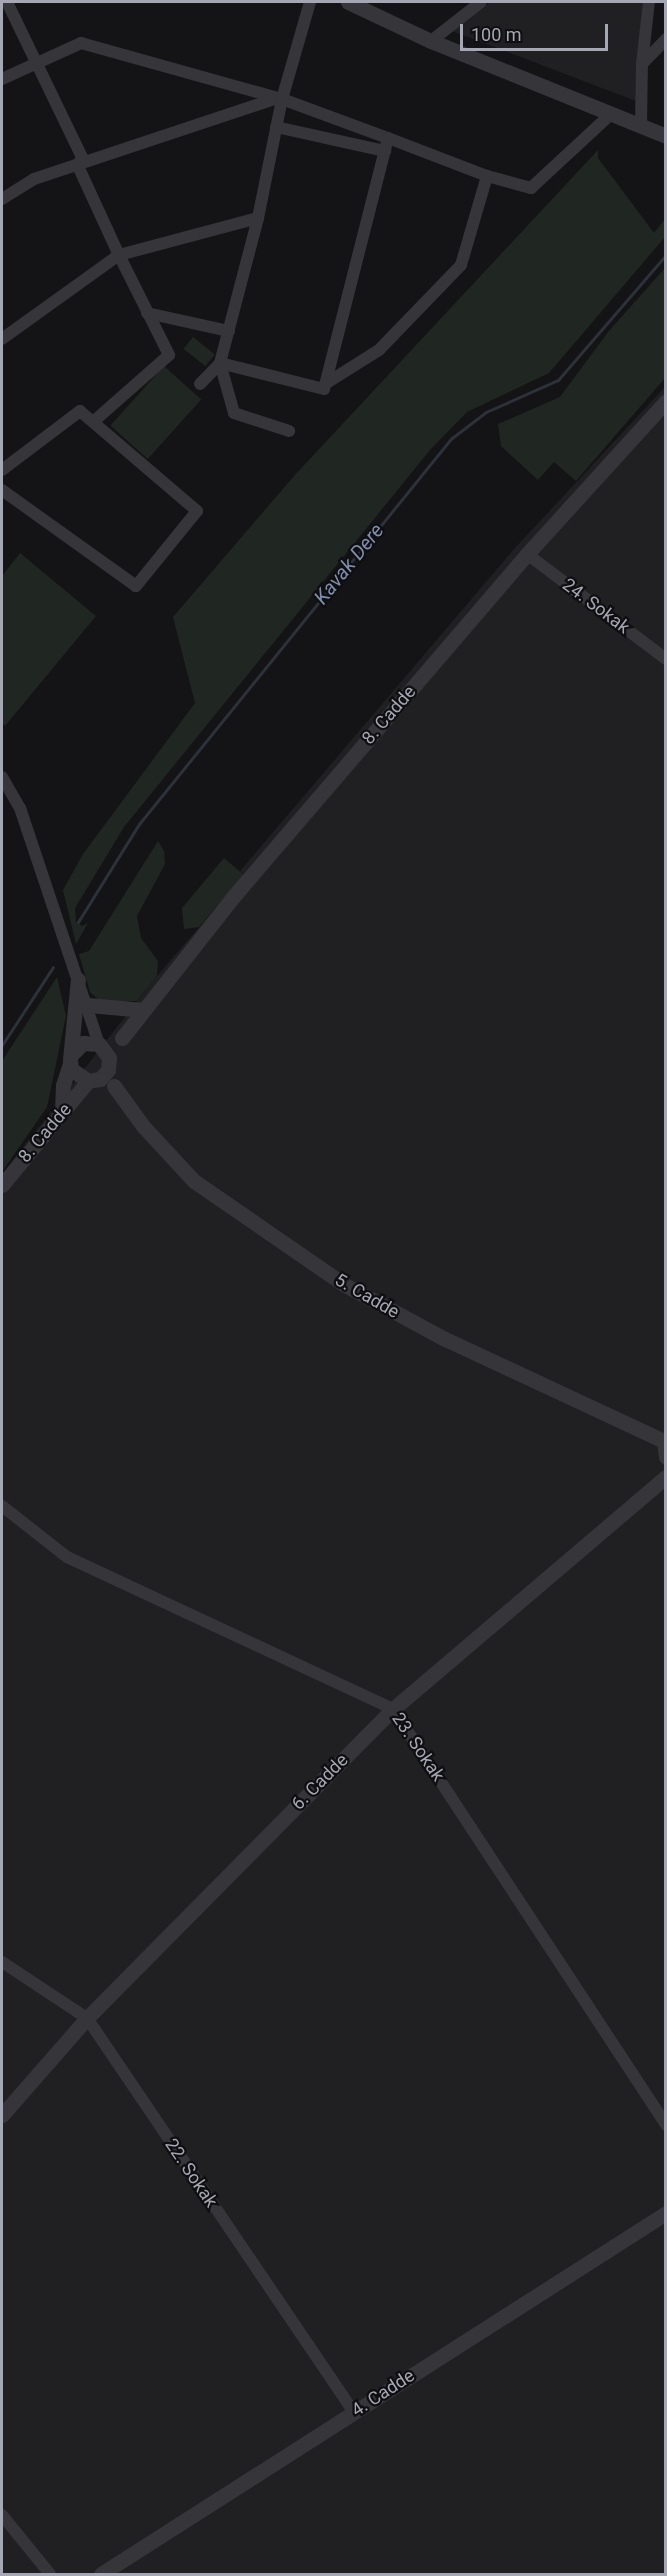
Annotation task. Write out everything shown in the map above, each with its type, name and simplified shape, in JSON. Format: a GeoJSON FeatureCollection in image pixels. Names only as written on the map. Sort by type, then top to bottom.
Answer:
{"type":"FeatureCollection","features":[{"type":"Feature","properties":{"kind":"street"},"geometry":{"type":"LineString","coordinates":[[7,2],[82,157],[78,166],[169,355],[93,422]]}},
{"type":"Feature","properties":{"kind":"street"},"geometry":{"type":"LineString","coordinates":[[200,384],[220,363],[258,218],[280,98],[310,2]]}},
{"type":"Feature","properties":{"kind":"street"},"geometry":{"type":"LineString","coordinates":[[348,2],[431,41],[666,136]]}},
{"type":"Feature","properties":{"kind":"street"},"geometry":{"type":"LineString","coordinates":[[431,41],[481,2]]}},
{"type":"Feature","properties":{"kind":"street"},"geometry":{"type":"LineString","coordinates":[[641,126],[642,64],[650,2]]}},
{"type":"Feature","properties":{"kind":"street"},"geometry":{"type":"LineString","coordinates":[[642,64],[666,39]]}},
{"type":"Feature","properties":{"kind":"street"},"geometry":{"type":"LineString","coordinates":[[2,79],[81,43],[280,98],[487,176],[531,188],[612,113]]}},
{"type":"Feature","properties":{"kind":"street"},"geometry":{"type":"LineString","coordinates":[[2,199],[34,179],[280,98]]}},
{"type":"Feature","properties":{"kind":"street"},"geometry":{"type":"LineString","coordinates":[[276,127],[385,151]]}},
{"type":"Feature","properties":{"kind":"street"},"geometry":{"type":"LineString","coordinates":[[220,363],[324,389],[388,138]]}},
{"type":"Feature","properties":{"kind":"street"},"geometry":{"type":"LineString","coordinates":[[325,384],[379,350],[461,265],[487,176]]}},
{"type":"Feature","properties":{"kind":"street"},"geometry":{"type":"LineString","coordinates":[[2,339],[119,255],[258,218]]}},
{"type":"Feature","properties":{"kind":"street"},"geometry":{"type":"LineString","coordinates":[[147,313],[229,331]]}},
{"type":"Feature","properties":{"kind":"street"},"geometry":{"type":"LineString","coordinates":[[220,363],[234,413],[289,431]]}},
{"type":"Feature","properties":{"kind":"street","name":"8. Cadde"},"geometry":{"type":"LineString","coordinates":[[109,1061],[122,1038],[233,897],[527,554],[666,401]]}},
{"type":"Feature","properties":{"kind":"street"},"geometry":{"type":"LineString","coordinates":[[2,470],[80,411],[197,511],[136,586],[2,490]]}},
{"type":"Feature","properties":{"kind":"street","name":"24. Sokak"},"geometry":{"type":"LineString","coordinates":[[527,554],[666,659]]}},
{"type":"Feature","properties":{"kind":"street"},"geometry":{"type":"LineString","coordinates":[[2,777],[20,808],[88,1005],[99,1044],[109,1061],[114,1086],[74,1074],[71,1059],[83,1043],[99,1044],[122,1038]]}},
{"type":"Feature","properties":{"kind":"street"},"geometry":{"type":"LineString","coordinates":[[62,1112],[63,1085],[71,1059],[78,979]]}},
{"type":"Feature","properties":{"kind":"street"},"geometry":{"type":"LineString","coordinates":[[88,1005],[144,1010]]}},
{"type":"Feature","properties":{"kind":"street"},"geometry":{"type":"LineString","coordinates":[[94,1080],[109,1061]]}},
{"type":"Feature","properties":{"kind":"street","name":"8. Cadde"},"geometry":{"type":"LineString","coordinates":[[2,1185],[62,1112],[94,1080]]}},
{"type":"Feature","properties":{"kind":"street","name":"5. Cadde"},"geometry":{"type":"LineString","coordinates":[[114,1086],[143,1126],[194,1182],[345,1285],[444,1338],[665,1446]]}},
{"type":"Feature","properties":{"kind":"street"},"geometry":{"type":"LineString","coordinates":[[664,1478],[666,1462]]}},
{"type":"Feature","properties":{"kind":"street","name":"6. Cadde"},"geometry":{"type":"LineString","coordinates":[[2,2115],[87,2018],[393,1708],[664,1478]]}},
{"type":"Feature","properties":{"kind":"street","name":"23. Sokak"},"geometry":{"type":"LineString","coordinates":[[2,1506],[67,1557],[393,1708],[666,2126]]}},
{"type":"Feature","properties":{"kind":"street","name":"22. Sokak"},"geometry":{"type":"LineString","coordinates":[[2,1962],[87,2018],[354,2412]]}},
{"type":"Feature","properties":{"kind":"street","name":"4. Cadde"},"geometry":{"type":"LineString","coordinates":[[101,2574],[666,2213]]}},
{"type":"Feature","properties":{"kind":"street"},"geometry":{"type":"LineString","coordinates":[[2,2515],[50,2574]]}},
{"type":"Feature","properties":{"kind":"shaded area"},"geometry":{"type":"Polygon","coordinates":[[[490,2],[646,2],[636,101],[452,31],[490,2]]]}},
{"type":"Feature","properties":{"kind":"shaded area"},"geometry":{"type":"Polygon","coordinates":[[[598,150],[598,158],[654,233],[665,219],[665,237],[549,373],[467,412],[430,450],[124,827],[75,908],[76,922],[82,926],[88,923],[76,944],[63,890],[83,854],[195,703],[173,617],[294,476],[598,150]]]}},
{"type":"Feature","properties":{"kind":"shaded area"},"geometry":{"type":"Polygon","coordinates":[[[665,268],[665,378],[576,481],[554,462],[538,480],[501,446],[498,424],[560,397],[608,332],[665,268]]]}},
{"type":"Feature","properties":{"kind":"shaded area"},"geometry":{"type":"Polygon","coordinates":[[[193,337],[215,355],[205,366],[184,349],[193,337]]]}},
{"type":"Feature","properties":{"kind":"shaded area"},"geometry":{"type":"Polygon","coordinates":[[[164,366],[201,399],[148,459],[110,425],[164,366]]]}},
{"type":"Feature","properties":{"kind":"shaded area"},"geometry":{"type":"Polygon","coordinates":[[[665,387],[665,2574],[2,2574],[2,1174],[157,976],[244,875],[240,871],[515,548],[665,387]]]}},
{"type":"Feature","properties":{"kind":"shaded area"},"geometry":{"type":"Polygon","coordinates":[[[20,553],[96,616],[5,726],[2,723],[2,576],[20,553]]]}},
{"type":"Feature","properties":{"kind":"shaded area"},"geometry":{"type":"Polygon","coordinates":[[[158,841],[164,851],[165,864],[137,916],[141,938],[158,961],[157,976],[137,1001],[101,1002],[90,992],[79,954],[89,951],[158,841]]]}},
{"type":"Feature","properties":{"kind":"shaded area"},"geometry":{"type":"Polygon","coordinates":[[[224,858],[244,875],[199,927],[184,929],[182,908],[224,858]]]}},
{"type":"Feature","properties":{"kind":"shaded area"},"geometry":{"type":"Polygon","coordinates":[[[57,977],[66,1016],[47,1107],[2,1172],[2,1061],[57,977]]]}},
{"type":"Feature","properties":{"kind":"waterway","name":"Kavak Dere"},"geometry":{"type":"LineString","coordinates":[[78,922],[139,824],[452,438],[486,412],[558,380],[666,255]]}},
{"type":"Feature","properties":{"kind":"waterway"},"geometry":{"type":"LineString","coordinates":[[2,1045],[53,967]]}}]}
